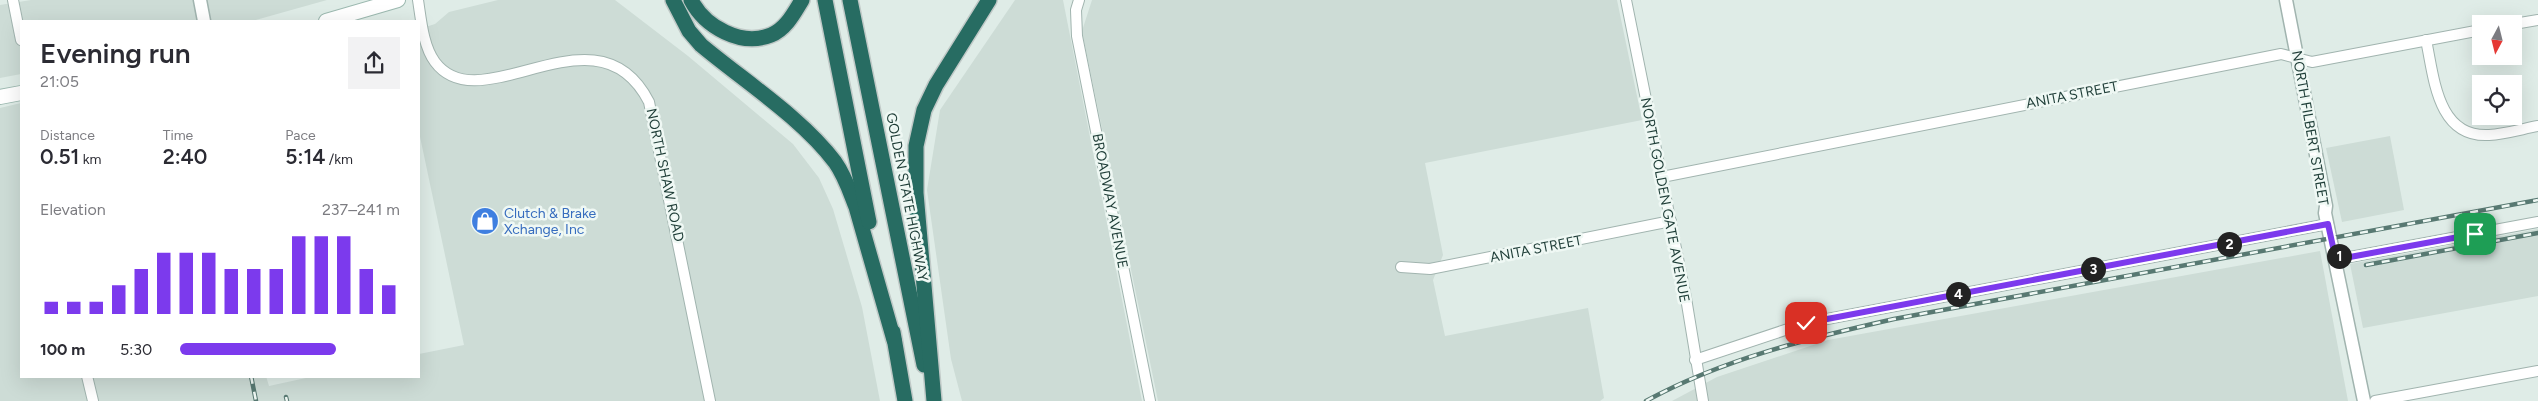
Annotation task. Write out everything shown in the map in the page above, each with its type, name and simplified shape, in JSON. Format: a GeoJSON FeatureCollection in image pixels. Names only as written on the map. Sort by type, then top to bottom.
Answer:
{"type":"FeatureCollection","features":[{"type":"Feature","properties":{"kind":"highway"},"geometry":{"type":"LineString","coordinates":[[673,0],[689,32],[701,45],[802,126],[836,163],[849,188],[856,208],[894,340]]}},
{"type":"Feature","properties":{"kind":"highway"},"geometry":{"type":"LineString","coordinates":[[691,0],[705,20],[718,29],[734,35],[754,37],[771,34],[784,25],[802,0]]}},
{"type":"Feature","properties":{"kind":"highway"},"geometry":{"type":"LineString","coordinates":[[825,0],[905,401]]}},
{"type":"Feature","properties":{"kind":"highway","name":"GOLDEN STATE HIGHWAY"},"geometry":{"type":"LineString","coordinates":[[850,0],[933,401]]}},
{"type":"Feature","properties":{"kind":"highway"},"geometry":{"type":"LineString","coordinates":[[933,401],[916,193],[916,146],[924,110],[936,85],[989,0]]}},
{"type":"Feature","properties":{"kind":"main road"},"geometry":{"type":"LineString","coordinates":[[329,20],[398,0]]}},
{"type":"Feature","properties":{"kind":"main road"},"geometry":{"type":"LineString","coordinates":[[0,97],[20,93]]}},
{"type":"Feature","properties":{"kind":"street"},"geometry":{"type":"LineString","coordinates":[[13,0],[20,35]]}},
{"type":"Feature","properties":{"kind":"street"},"geometry":{"type":"LineString","coordinates":[[200,0],[204,20]]}},
{"type":"Feature","properties":{"kind":"street","name":"NORTH SHAW ROAD"},"geometry":{"type":"LineString","coordinates":[[418,0],[431,55],[441,68],[455,77],[476,80],[587,58],[616,64],[630,74],[643,89],[649,102],[710,401]]}},
{"type":"Feature","properties":{"kind":"street","name":"BROADWAY AVENUE"},"geometry":{"type":"LineString","coordinates":[[1079,0],[1076,10],[1077,36],[1150,401]]}},
{"type":"Feature","properties":{"kind":"street","name":"NORTH GOLDEN GATE AVENUE"},"geometry":{"type":"LineString","coordinates":[[1627,0],[1671,221],[1703,401]]}},
{"type":"Feature","properties":{"kind":"street","name":"NORTH FILBERT STREET"},"geometry":{"type":"LineString","coordinates":[[2286,0],[2328,224],[2364,401]]}},
{"type":"Feature","properties":{"kind":"street"},"geometry":{"type":"LineString","coordinates":[[2522,23],[2538,20]]}},
{"type":"Feature","properties":{"kind":"street","name":"ANITA STREET"},"geometry":{"type":"LineString","coordinates":[[1662,177],[2281,54],[2312,62],[2472,32]]}},
{"type":"Feature","properties":{"kind":"street"},"geometry":{"type":"LineString","coordinates":[[2426,40],[2439,102],[2445,113],[2456,125],[2471,133],[2488,135],[2538,126]]}},
{"type":"Feature","properties":{"kind":"street","name":"ANITA STREET"},"geometry":{"type":"LineString","coordinates":[[1401,267],[1436,268],[1671,221]]}},
{"type":"Feature","properties":{"kind":"street"},"geometry":{"type":"LineString","coordinates":[[2335,256],[2350,257],[2538,222]]}},
{"type":"Feature","properties":{"kind":"street"},"geometry":{"type":"LineString","coordinates":[[1696,360],[1806,323],[2328,224]]}},
{"type":"Feature","properties":{"kind":"street"},"geometry":{"type":"LineString","coordinates":[[2375,401],[2538,371]]}},
{"type":"Feature","properties":{"kind":"street"},"geometry":{"type":"LineString","coordinates":[[87,378],[93,401]]}},
{"type":"Feature","properties":{"kind":"shaded area"},"geometry":{"type":"Polygon","coordinates":[[[31,0],[327,0],[256,20],[20,20],[20,74],[0,78],[0,5],[31,0]]]}},
{"type":"Feature","properties":{"kind":"shaded area"},"geometry":{"type":"Polygon","coordinates":[[[498,0],[615,0],[688,56],[793,144],[819,178],[833,209],[862,307],[880,401],[0,401],[0,108],[20,103],[20,378],[267,378],[269,386],[306,378],[420,378],[420,354],[464,345],[420,137],[420,29],[435,24],[449,12],[498,0]]]}},
{"type":"Feature","properties":{"kind":"shaded area"},"geometry":{"type":"Polygon","coordinates":[[[1015,0],[1063,0],[1142,401],[962,401],[951,359],[927,190],[940,110],[1015,0]]]}},
{"type":"Feature","properties":{"kind":"shaded area"},"geometry":{"type":"Polygon","coordinates":[[[1092,0],[1617,0],[1642,120],[1425,163],[1443,255],[1433,280],[1445,336],[1588,308],[1604,398],[1600,401],[1158,401],[1082,31],[1092,0]]]}},
{"type":"Feature","properties":{"kind":"shaded area"},"geometry":{"type":"Polygon","coordinates":[[[2390,136],[2404,210],[2342,222],[2326,148],[2390,136]]]}},
{"type":"Feature","properties":{"kind":"shaded area"},"geometry":{"type":"Polygon","coordinates":[[[2538,229],[2538,296],[2363,328],[2350,264],[2538,229]]]}},
{"type":"Feature","properties":{"kind":"shaded area"},"geometry":{"type":"Polygon","coordinates":[[[2320,251],[2348,401],[1672,401],[1717,377],[1828,340],[2320,251]]]}},
{"type":"Feature","properties":{"kind":"railway"},"geometry":{"type":"LineString","coordinates":[[1646,401],[1705,373],[1767,351],[1894,319],[2538,200]]}},
{"type":"Feature","properties":{"kind":"railway"},"geometry":{"type":"LineString","coordinates":[[2366,265],[2538,233]]}},
{"type":"Feature","properties":{"kind":"railway"},"geometry":{"type":"LineString","coordinates":[[251,378],[256,401]]}},
{"type":"Feature","properties":{"kind":"railway"},"geometry":{"type":"LineString","coordinates":[[286,397],[287,401]]}},
{"type":"Feature","properties":{"kind":"place","name":"Clutch & Brake Xchange, Inc"},"geometry":{"type":"Point","coordinates":[485,221]}},
{"type":"Feature","properties":{"kind":"route"},"geometry":{"type":"LineString","coordinates":[[1806,323],[2315,228],[2328,224],[2335,256],[2350,257],[2475,234]]}}]}
